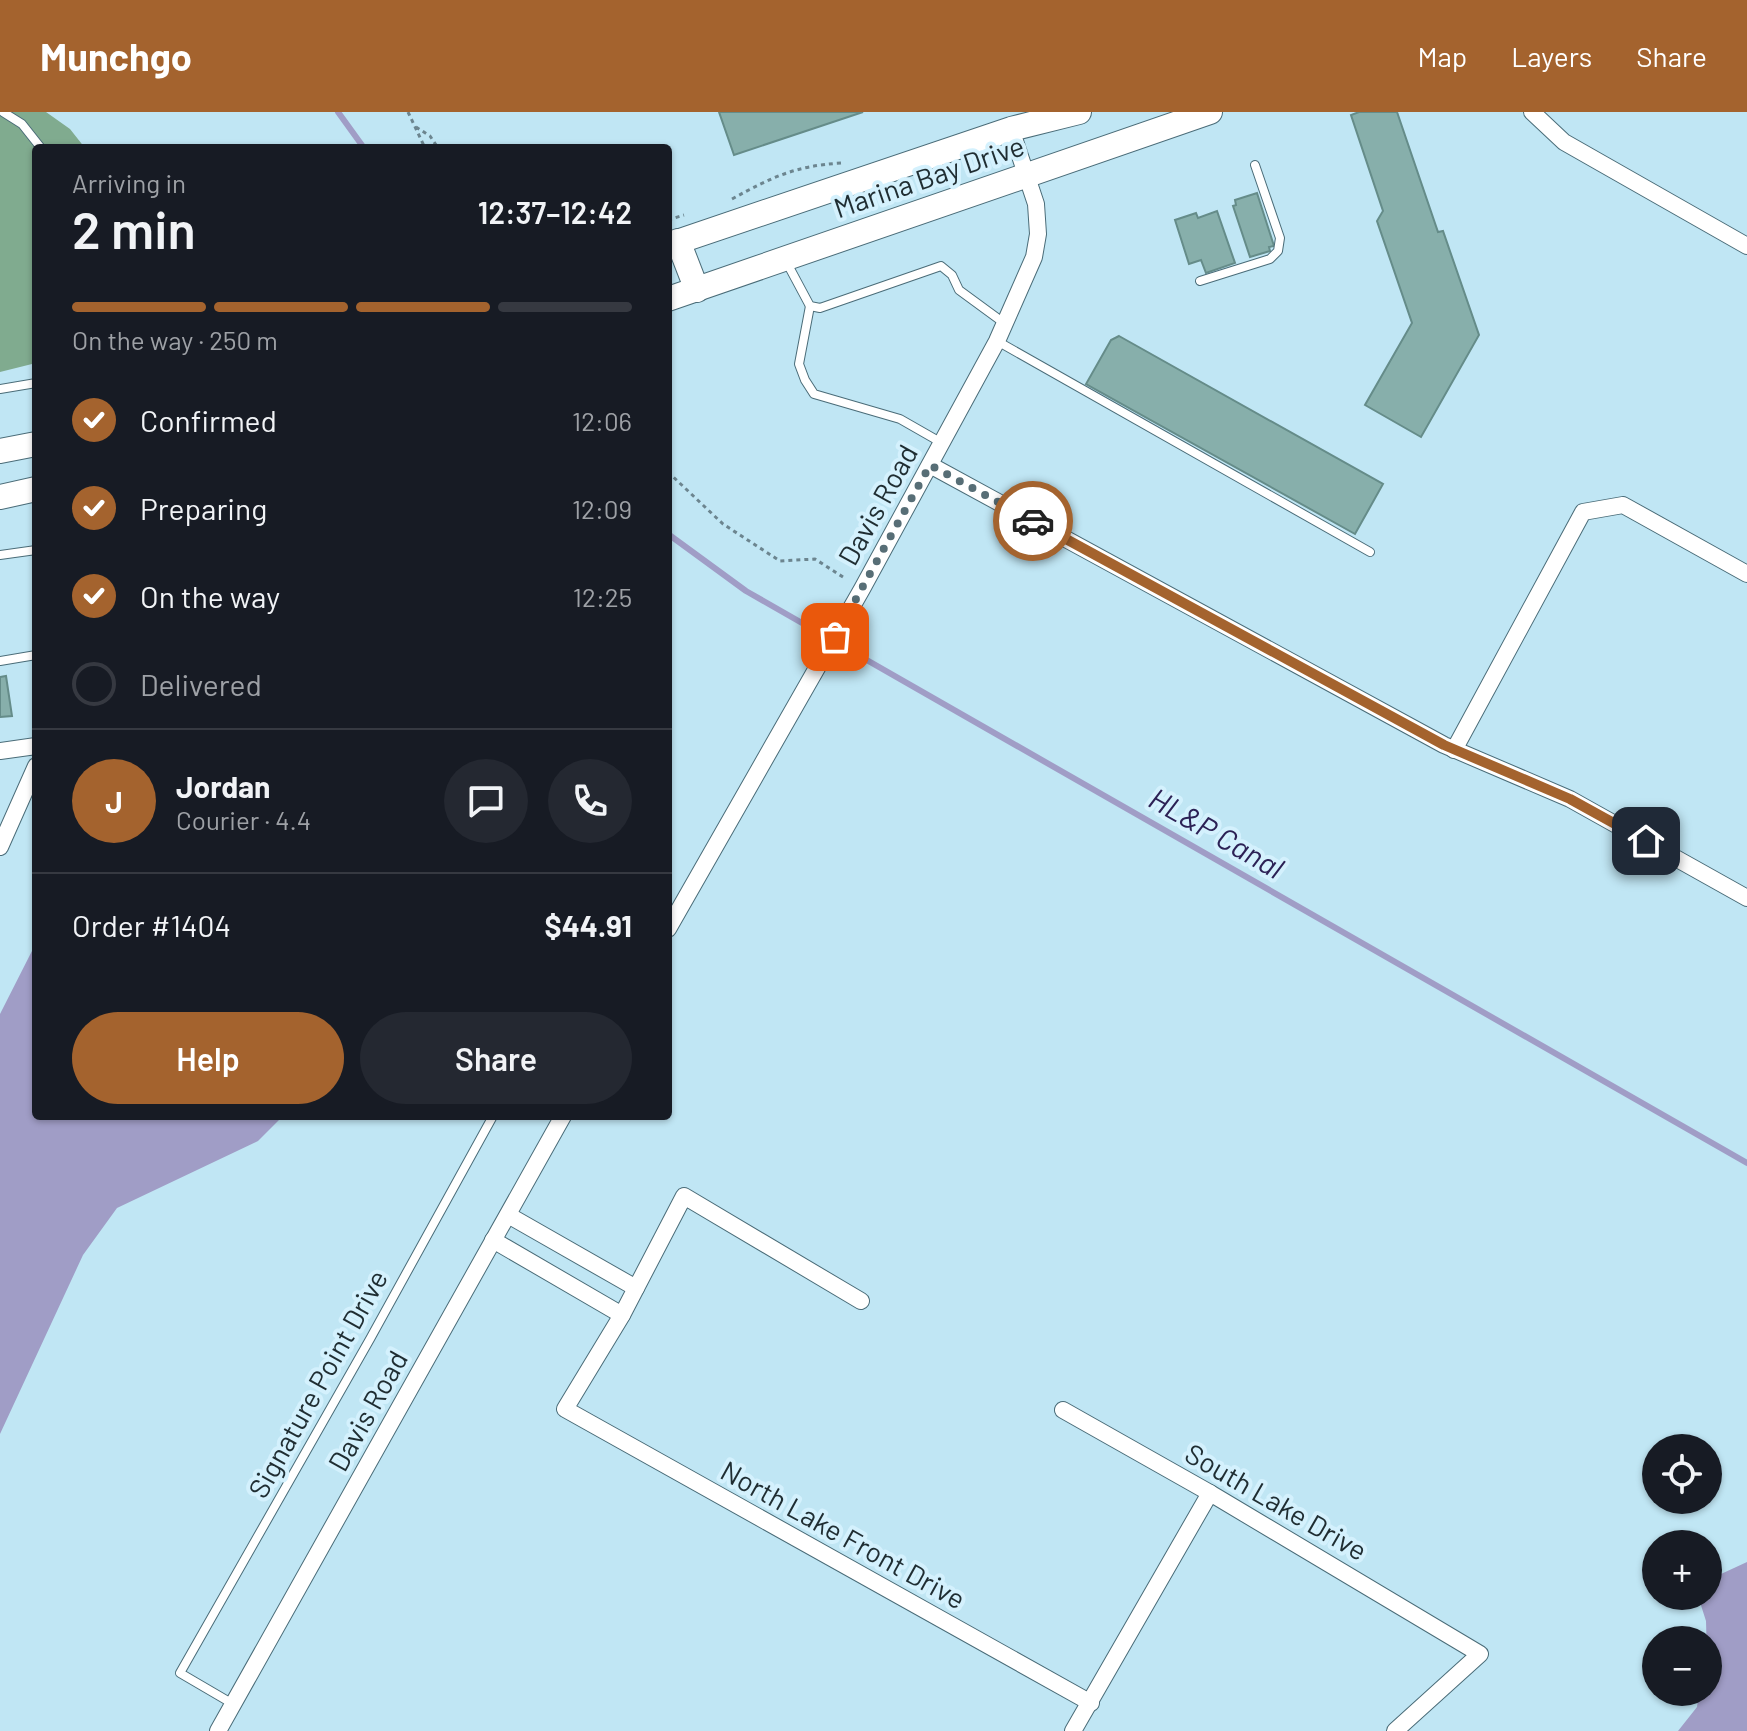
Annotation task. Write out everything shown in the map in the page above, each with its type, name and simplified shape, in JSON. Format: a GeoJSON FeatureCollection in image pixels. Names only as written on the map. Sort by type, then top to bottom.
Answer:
{"type":"FeatureCollection","features":[{"type":"Feature","properties":{"kind":"main road","name":"Marina Bay Drive"},"geometry":{"type":"LineString","coordinates":[[672,235],[1011,129],[1079,112]]}},
{"type":"Feature","properties":{"kind":"main road","name":"Marina Bay Drive"},"geometry":{"type":"LineString","coordinates":[[672,298],[1206,113]]}},
{"type":"Feature","properties":{"kind":"main road"},"geometry":{"type":"LineString","coordinates":[[672,237],[697,290]]}},
{"type":"Feature","properties":{"kind":"main road"},"geometry":{"type":"LineString","coordinates":[[0,451],[32,445]]}},
{"type":"Feature","properties":{"kind":"main road"},"geometry":{"type":"LineString","coordinates":[[0,497],[32,490]]}},
{"type":"Feature","properties":{"kind":"street"},"geometry":{"type":"LineString","coordinates":[[1532,112],[1564,142],[1747,246]]}},
{"type":"Feature","properties":{"kind":"street","name":"Davis Road"},"geometry":{"type":"LineString","coordinates":[[672,922],[770,747],[809,686],[856,585],[942,443],[997,341],[1034,257],[1038,234],[1036,204],[1011,129]]}},
{"type":"Feature","properties":{"kind":"street"},"geometry":{"type":"LineString","coordinates":[[930,465],[1454,750],[1570,799],[1747,898]]}},
{"type":"Feature","properties":{"kind":"street"},"geometry":{"type":"LineString","coordinates":[[1454,750],[1583,512],[1623,505],[1747,574]]}},
{"type":"Feature","properties":{"kind":"street"},"geometry":{"type":"LineString","coordinates":[[0,751],[32,747]]}},
{"type":"Feature","properties":{"kind":"street"},"geometry":{"type":"LineString","coordinates":[[0,847],[32,775]]}},
{"type":"Feature","properties":{"kind":"street","name":"Davis Road"},"geometry":{"type":"LineString","coordinates":[[218,1731],[561,1120]]}},
{"type":"Feature","properties":{"kind":"street"},"geometry":{"type":"LineString","coordinates":[[493,1240],[622,1315],[684,1196],[861,1301]]}},
{"type":"Feature","properties":{"kind":"street"},"geometry":{"type":"LineString","coordinates":[[508,1215],[636,1288]]}},
{"type":"Feature","properties":{"kind":"street","name":"North Lake Front Drive"},"geometry":{"type":"LineString","coordinates":[[622,1315],[565,1409],[1091,1703]]}},
{"type":"Feature","properties":{"kind":"street","name":"South Lake Drive"},"geometry":{"type":"LineString","coordinates":[[1063,1410],[1210,1493],[1480,1654],[1395,1731]]}},
{"type":"Feature","properties":{"kind":"street"},"geometry":{"type":"LineString","coordinates":[[1073,1731],[1210,1493]]}},
{"type":"Feature","properties":{"kind":"lane"},"geometry":{"type":"LineString","coordinates":[[3,112],[22,124],[38,144]]}},
{"type":"Feature","properties":{"kind":"lane"},"geometry":{"type":"LineString","coordinates":[[1200,281],[1270,259],[1278,251],[1280,238],[1255,165]]}},
{"type":"Feature","properties":{"kind":"lane"},"geometry":{"type":"LineString","coordinates":[[785,261],[810,306],[799,364],[814,394],[900,419],[942,443]]}},
{"type":"Feature","properties":{"kind":"lane"},"geometry":{"type":"LineString","coordinates":[[810,306],[820,308],[941,266],[952,275],[959,290],[1005,324]]}},
{"type":"Feature","properties":{"kind":"lane"},"geometry":{"type":"LineString","coordinates":[[997,341],[1370,552]]}},
{"type":"Feature","properties":{"kind":"lane"},"geometry":{"type":"LineString","coordinates":[[0,389],[32,384]]}},
{"type":"Feature","properties":{"kind":"lane"},"geometry":{"type":"LineString","coordinates":[[0,555],[32,551]]}},
{"type":"Feature","properties":{"kind":"lane"},"geometry":{"type":"LineString","coordinates":[[0,661],[32,656]]}},
{"type":"Feature","properties":{"kind":"lane","name":"Signature Point Drive"},"geometry":{"type":"LineString","coordinates":[[233,1704],[180,1673],[491,1120]]}},
{"type":"Feature","properties":{"kind":"path"},"geometry":{"type":"LineString","coordinates":[[408,112],[423,144]]}},
{"type":"Feature","properties":{"kind":"path"},"geometry":{"type":"LineString","coordinates":[[416,127],[430,136],[435,144]]}},
{"type":"Feature","properties":{"kind":"path"},"geometry":{"type":"LineString","coordinates":[[672,234],[689,214]]}},
{"type":"Feature","properties":{"kind":"path"},"geometry":{"type":"LineString","coordinates":[[672,476],[723,524],[780,561],[815,559],[856,585]]}},
{"type":"Feature","properties":{"kind":"green space"},"geometry":{"type":"Polygon","coordinates":[[[0,112],[46,112],[70,129],[82,144],[32,144],[32,364],[0,372],[0,112]]]}},
{"type":"Feature","properties":{"kind":"shaded area"},"geometry":{"type":"Polygon","coordinates":[[[32,951],[32,1120],[279,1120],[258,1141],[117,1208],[83,1255],[0,1434],[0,1014],[32,951]]]}},
{"type":"Feature","properties":{"kind":"shaded area"},"geometry":{"type":"Polygon","coordinates":[[[1747,1562],[1747,1731],[1678,1731],[1697,1706],[1722,1706],[1722,1626],[1706,1626],[1702,1610],[1722,1610],[1722,1574],[1747,1562]]]}},
{"type":"Feature","properties":{"kind":"building"},"geometry":{"type":"Polygon","coordinates":[[[719,112],[863,112],[734,155],[719,112]]]}},
{"type":"Feature","properties":{"kind":"building"},"geometry":{"type":"Polygon","coordinates":[[[1359,112],[1397,112],[1438,232],[1443,231],[1479,335],[1421,437],[1365,405],[1412,323],[1377,221],[1383,211],[1351,115],[1359,112]]]}},
{"type":"Feature","properties":{"kind":"building"},"geometry":{"type":"Polygon","coordinates":[[[1257,193],[1274,246],[1269,247],[1270,251],[1250,257],[1233,206],[1236,205],[1235,200],[1257,193]]]}},
{"type":"Feature","properties":{"kind":"building"},"geometry":{"type":"Polygon","coordinates":[[[1217,211],[1235,263],[1206,273],[1201,260],[1189,264],[1175,220],[1196,213],[1198,218],[1217,211]]]}},
{"type":"Feature","properties":{"kind":"building"},"geometry":{"type":"Polygon","coordinates":[[[1119,336],[1383,484],[1355,534],[1086,384],[1111,340],[1119,336]]]}},
{"type":"Feature","properties":{"kind":"building"},"geometry":{"type":"Polygon","coordinates":[[[6,676],[12,716],[0,717],[0,677],[6,676]]]}},
{"type":"Feature","properties":{"kind":"waterway","name":"HL&P Canal"},"geometry":{"type":"LineString","coordinates":[[338,112],[361,144]]}},
{"type":"Feature","properties":{"kind":"waterway","name":"HL&P Canal"},"geometry":{"type":"LineString","coordinates":[[672,537],[746,591],[1747,1163]]}},
{"type":"Feature","properties":{"kind":"way so far"},"geometry":{"type":"LineString","coordinates":[[835,637],[930,465],[1033,521]]}},
{"type":"Feature","properties":{"kind":"route"},"geometry":{"type":"LineString","coordinates":[[1033,521],[1444,745],[1570,799],[1646,841]]}}]}
